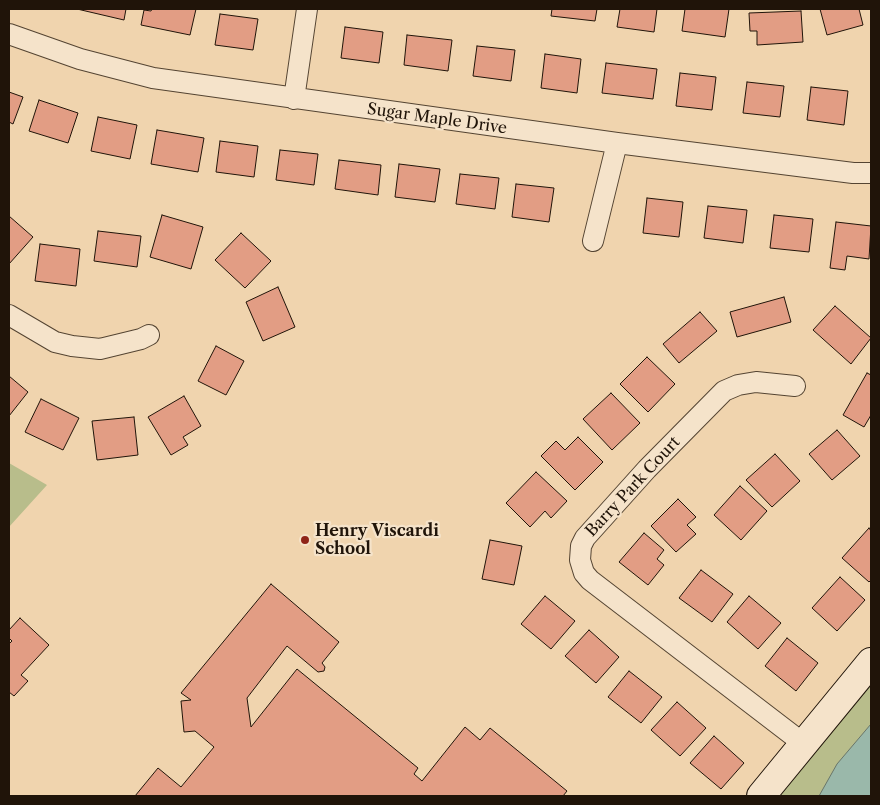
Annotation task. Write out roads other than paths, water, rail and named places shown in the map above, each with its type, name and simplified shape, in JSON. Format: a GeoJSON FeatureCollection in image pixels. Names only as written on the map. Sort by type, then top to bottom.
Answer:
{"type":"FeatureCollection","features":[{"type":"Feature","properties":{"kind":"main road"},"geometry":{"type":"LineString","coordinates":[[761,796],[871,662]]}},
{"type":"Feature","properties":{"kind":"street"},"geometry":{"type":"LineString","coordinates":[[294,99],[306,9]]}},
{"type":"Feature","properties":{"kind":"street","name":"Sugar Maple Drive"},"geometry":{"type":"LineString","coordinates":[[9,34],[80,59],[153,78],[617,143],[844,172],[871,173]]}},
{"type":"Feature","properties":{"kind":"street"},"geometry":{"type":"LineString","coordinates":[[593,241],[617,143]]}},
{"type":"Feature","properties":{"kind":"street"},"geometry":{"type":"LineString","coordinates":[[9,315],[55,342],[72,346],[100,349],[141,339],[149,334]]}},
{"type":"Feature","properties":{"kind":"street","name":"Barry Park Court"},"geometry":{"type":"LineString","coordinates":[[795,386],[746,383],[724,392],[647,469],[585,538],[581,546],[580,560],[584,573],[590,580],[804,744]]}},
{"type":"Feature","properties":{"kind":"place","name":"Henry Viscardi School"},"geometry":{"type":"Point","coordinates":[305,540]}}]}
